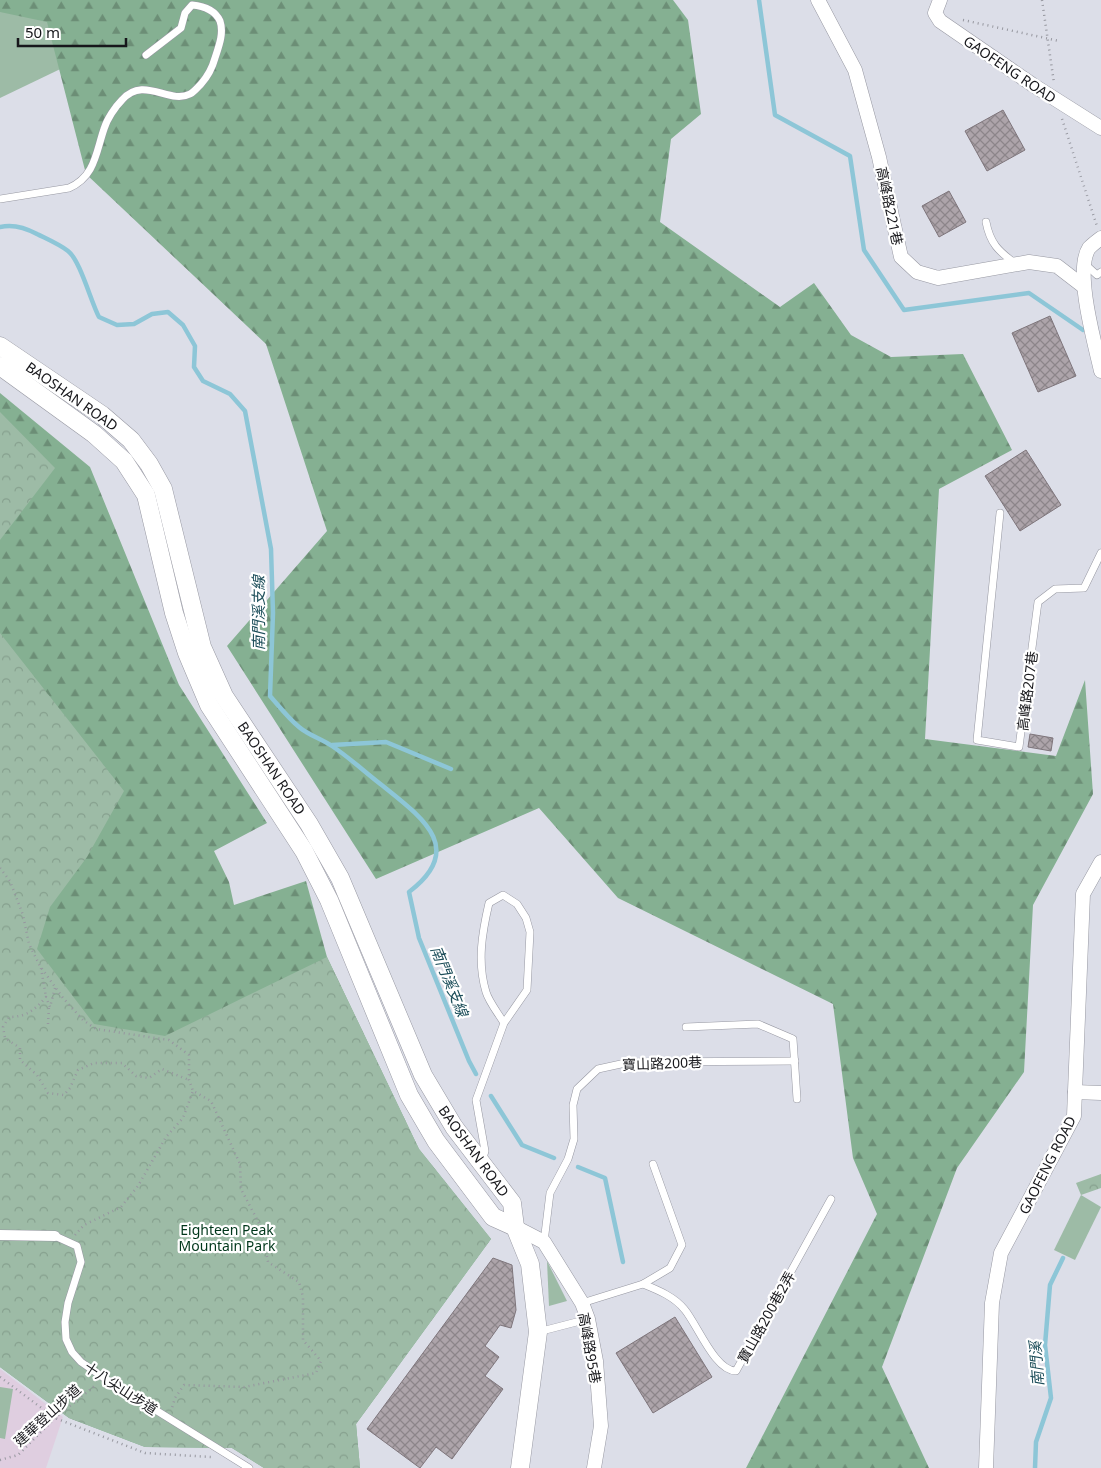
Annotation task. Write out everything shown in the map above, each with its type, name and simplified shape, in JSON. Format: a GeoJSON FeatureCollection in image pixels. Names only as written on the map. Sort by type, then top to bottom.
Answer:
{"type":"FeatureCollection","features":[{"type":"Feature","properties":{"kind":"street","name":"高峰路221巷"},"geometry":{"type":"LineString","coordinates":[[818,0],[855,70],[879,157],[901,257],[917,272],[938,278],[1029,262],[1057,266],[1083,286]]}},
{"type":"Feature","properties":{"kind":"street","name":"GAOFENG ROAD"},"geometry":{"type":"LineString","coordinates":[[938,7],[940,21],[1101,128]]}},
{"type":"Feature","properties":{"kind":"street"},"geometry":{"type":"LineString","coordinates":[[1101,238],[1089,249],[1084,263],[1083,286],[1101,371]]}},
{"type":"Feature","properties":{"kind":"street","name":"BAOSHAN ROAD"},"geometry":{"type":"LineString","coordinates":[[0,346],[102,415],[131,440],[149,464],[163,489],[202,647],[224,696],[309,824],[340,878],[423,1075],[454,1127],[512,1204],[515,1227],[530,1264],[538,1332],[520,1468]]}},
{"type":"Feature","properties":{"kind":"street","name":"BAOSHAN ROAD"},"geometry":{"type":"LineString","coordinates":[[0,366],[94,434],[124,461],[146,495],[174,613],[209,705],[304,851],[329,900],[409,1095],[436,1141],[493,1217],[515,1227]]}},
{"type":"Feature","properties":{"kind":"street","name":"GAOFENG ROAD"},"geometry":{"type":"LineString","coordinates":[[986,1468],[992,1303],[1001,1253],[1074,1116],[1084,894],[1101,862]]}},
{"type":"Feature","properties":{"kind":"street"},"geometry":{"type":"LineString","coordinates":[[1075,1092],[1101,1093]]}},
{"type":"Feature","properties":{"kind":"street"},"geometry":{"type":"LineString","coordinates":[[515,1227],[544,1242]]}},
{"type":"Feature","properties":{"kind":"street","name":"十八尖山步道"},"geometry":{"type":"LineString","coordinates":[[0,1235],[55,1236]]}},
{"type":"Feature","properties":{"kind":"street","name":"高峰路95巷"},"geometry":{"type":"LineString","coordinates":[[544,1242],[582,1303],[588,1319],[596,1361],[600,1426],[594,1468]]}},
{"type":"Feature","properties":{"kind":"lane"},"geometry":{"type":"LineString","coordinates":[[0,199],[69,188],[79,184],[87,176],[109,119],[123,99],[144,89],[179,97],[191,94],[211,71],[221,41],[221,24],[217,16],[203,6],[192,5],[185,13],[181,28],[146,55]]}},
{"type":"Feature","properties":{"kind":"lane"},"geometry":{"type":"LineString","coordinates":[[986,222],[989,238],[1001,253],[1016,264]]}},
{"type":"Feature","properties":{"kind":"lane"},"geometry":{"type":"LineString","coordinates":[[1084,263],[1097,275],[1101,272]]}},
{"type":"Feature","properties":{"kind":"lane","name":"高峰路207巷"},"geometry":{"type":"LineString","coordinates":[[1000,513],[976,740],[1019,747],[1038,602],[1055,589],[1084,588],[1101,552]]}},
{"type":"Feature","properties":{"kind":"lane"},"geometry":{"type":"LineString","coordinates":[[482,1164],[485,1151],[476,1100],[504,1022],[527,990],[530,932],[526,918],[517,904],[503,895],[489,903],[481,936],[481,964],[486,994],[504,1022]]}},
{"type":"Feature","properties":{"kind":"lane"},"geometry":{"type":"LineString","coordinates":[[686,1027],[758,1024],[793,1039],[796,1061],[796,1099]]}},
{"type":"Feature","properties":{"kind":"lane","name":"寶山路200巷"},"geometry":{"type":"LineString","coordinates":[[544,1242],[550,1193],[568,1158],[574,1140],[573,1105],[577,1089],[598,1069],[630,1062],[796,1061]]}},
{"type":"Feature","properties":{"kind":"lane"},"geometry":{"type":"LineString","coordinates":[[582,1303],[642,1284],[670,1268],[682,1245],[653,1164]]}},
{"type":"Feature","properties":{"kind":"lane","name":"寶山路200巷2弄"},"geometry":{"type":"LineString","coordinates":[[642,1284],[665,1294],[685,1309],[720,1364],[729,1371],[736,1371],[830,1199]]}},
{"type":"Feature","properties":{"kind":"lane","name":"十八尖山步道"},"geometry":{"type":"LineString","coordinates":[[55,1236],[77,1246],[82,1262],[68,1303],[65,1322],[66,1340],[81,1362],[169,1420],[249,1468]]}},
{"type":"Feature","properties":{"kind":"lane"},"geometry":{"type":"LineString","coordinates":[[538,1332],[588,1319]]}},
{"type":"Feature","properties":{"kind":"path"},"geometry":{"type":"LineString","coordinates":[[938,7],[1059,41]]}},
{"type":"Feature","properties":{"kind":"path"},"geometry":{"type":"LineString","coordinates":[[0,868],[10,881],[23,915],[29,944],[40,966],[83,1020],[96,1029],[169,1040],[190,1055],[188,1080],[193,1091],[211,1101],[240,1164],[241,1189],[262,1229],[268,1262],[300,1282],[303,1298],[303,1340],[321,1361],[316,1373],[244,1387],[184,1386],[174,1398],[169,1420]]}},
{"type":"Feature","properties":{"kind":"path"},"geometry":{"type":"LineString","coordinates":[[40,966],[46,997],[50,1007]]}},
{"type":"Feature","properties":{"kind":"path"},"geometry":{"type":"LineString","coordinates":[[48,1024],[50,1007],[56,988]]}},
{"type":"Feature","properties":{"kind":"path"},"geometry":{"type":"LineString","coordinates":[[46,997],[35,1010],[19,1017],[9,1017],[3,1028],[5,1038],[20,1048],[20,1060],[37,1076],[48,1093],[64,1095],[70,1088],[78,1070],[94,1063],[122,1063],[136,1076],[149,1078],[162,1069],[188,1080]]}},
{"type":"Feature","properties":{"kind":"path"},"geometry":{"type":"LineString","coordinates":[[68,1242],[84,1225],[121,1207],[138,1186],[166,1137],[183,1118],[193,1091]]}},
{"type":"Feature","properties":{"kind":"path"},"geometry":{"type":"LineString","coordinates":[[0,1377],[55,1418],[145,1453],[232,1458]]}},
{"type":"Feature","properties":{"kind":"path","name":"建華登山步道"},"geometry":{"type":"LineString","coordinates":[[0,1460],[18,1455],[55,1418],[104,1378]]}},
{"type":"Feature","properties":{"kind":"shaded area"},"geometry":{"type":"Polygon","coordinates":[[[0,1369],[63,1417],[46,1468],[0,1468],[0,1369]]]}},
{"type":"Feature","properties":{"kind":"green space"},"geometry":{"type":"Polygon","coordinates":[[[0,0],[204,0],[0,98],[0,0]]]}},
{"type":"Feature","properties":{"kind":"green space"},"geometry":{"type":"Polygon","coordinates":[[[0,0],[673,0],[688,20],[701,114],[671,139],[660,222],[780,307],[814,283],[851,335],[891,357],[963,354],[1012,450],[939,489],[925,739],[1056,756],[1085,680],[1093,794],[1033,905],[1024,1072],[957,1168],[882,1367],[929,1468],[746,1468],[877,1214],[853,1158],[833,1004],[618,898],[539,808],[376,879],[227,646],[327,531],[266,344],[86,174],[47,22],[0,12],[0,0]]]}},
{"type":"Feature","properties":{"kind":"green space","name":"Eighteen Peak Mountain Park"},"geometry":{"type":"Polygon","coordinates":[[[0,393],[90,467],[179,685],[267,823],[214,851],[229,882],[234,905],[306,881],[327,957],[419,1149],[491,1239],[356,1424],[360,1468],[264,1468],[232,1448],[145,1447],[69,1418],[0,1367],[0,393]]]}},
{"type":"Feature","properties":{"kind":"green space"},"geometry":{"type":"Polygon","coordinates":[[[0,412],[55,468],[0,540],[0,412]]]}},
{"type":"Feature","properties":{"kind":"green space","name":"Eighteen Peak Mountain Park"},"geometry":{"type":"Polygon","coordinates":[[[0,633],[124,791],[87,857],[50,907],[37,949],[94,1024],[165,1036],[327,957],[419,1149],[491,1239],[356,1424],[360,1468],[264,1468],[232,1448],[145,1447],[69,1418],[0,1367],[0,633]]]}},
{"type":"Feature","properties":{"kind":"green space"},"geometry":{"type":"Polygon","coordinates":[[[1101,1174],[1101,1188],[1081,1195],[1076,1183],[1101,1174]]]}},
{"type":"Feature","properties":{"kind":"green space"},"geometry":{"type":"Polygon","coordinates":[[[1081,1195],[1101,1207],[1075,1260],[1054,1250],[1081,1195]]]}},
{"type":"Feature","properties":{"kind":"green space"},"geometry":{"type":"Polygon","coordinates":[[[547,1261],[567,1301],[549,1306],[547,1261]]]}},
{"type":"Feature","properties":{"kind":"green space"},"geometry":{"type":"Polygon","coordinates":[[[0,1387],[13,1389],[5,1439],[0,1438],[0,1387]]]}},
{"type":"Feature","properties":{"kind":"building"},"geometry":{"type":"Polygon","coordinates":[[[1003,110],[1025,150],[987,171],[965,131],[1003,110]]]}},
{"type":"Feature","properties":{"kind":"building"},"geometry":{"type":"Polygon","coordinates":[[[949,191],[966,222],[939,237],[922,206],[949,191]]]}},
{"type":"Feature","properties":{"kind":"building"},"geometry":{"type":"Polygon","coordinates":[[[1050,316],[1076,376],[1038,392],[1012,333],[1050,316]]]}},
{"type":"Feature","properties":{"kind":"building"},"geometry":{"type":"Polygon","coordinates":[[[1026,450],[1061,505],[1020,531],[985,476],[1026,450]]]}},
{"type":"Feature","properties":{"kind":"building"},"geometry":{"type":"Polygon","coordinates":[[[1030,734],[1053,738],[1051,751],[1028,747],[1030,734]]]}},
{"type":"Feature","properties":{"kind":"building"},"geometry":{"type":"Polygon","coordinates":[[[493,1258],[512,1265],[516,1310],[511,1328],[500,1325],[485,1346],[499,1357],[485,1376],[503,1389],[452,1459],[436,1447],[420,1468],[367,1429],[493,1258]]]}},
{"type":"Feature","properties":{"kind":"building"},"geometry":{"type":"Polygon","coordinates":[[[675,1317],[712,1377],[653,1413],[616,1353],[675,1317]]]}},
{"type":"Feature","properties":{"kind":"waterway"},"geometry":{"type":"LineString","coordinates":[[759,0],[775,115],[850,156],[864,250],[904,310],[1029,293],[1083,330]]}},
{"type":"Feature","properties":{"kind":"waterway","name":"南門溪支線"},"geometry":{"type":"LineString","coordinates":[[0,227],[14,226],[28,230],[68,251],[77,263],[99,317],[117,325],[134,324],[152,314],[168,312],[183,325],[195,346],[194,367],[203,381],[230,394],[245,411],[271,549],[273,613],[270,696],[299,727],[339,751],[412,810],[424,822],[432,835],[436,848],[435,862],[426,876],[409,892],[419,938],[476,1074]]}},
{"type":"Feature","properties":{"kind":"waterway"},"geometry":{"type":"LineString","coordinates":[[332,745],[386,742],[451,769]]}},
{"type":"Feature","properties":{"kind":"waterway","name":"南門溪支線"},"geometry":{"type":"LineString","coordinates":[[491,1096],[522,1145],[554,1158]]}},
{"type":"Feature","properties":{"kind":"waterway","name":"南門溪支線"},"geometry":{"type":"LineString","coordinates":[[578,1167],[605,1178],[623,1262]]}},
{"type":"Feature","properties":{"kind":"waterway","name":"南門溪"},"geometry":{"type":"LineString","coordinates":[[1035,1468],[1036,1442],[1051,1398],[1045,1345],[1050,1285],[1063,1258]]}}]}
